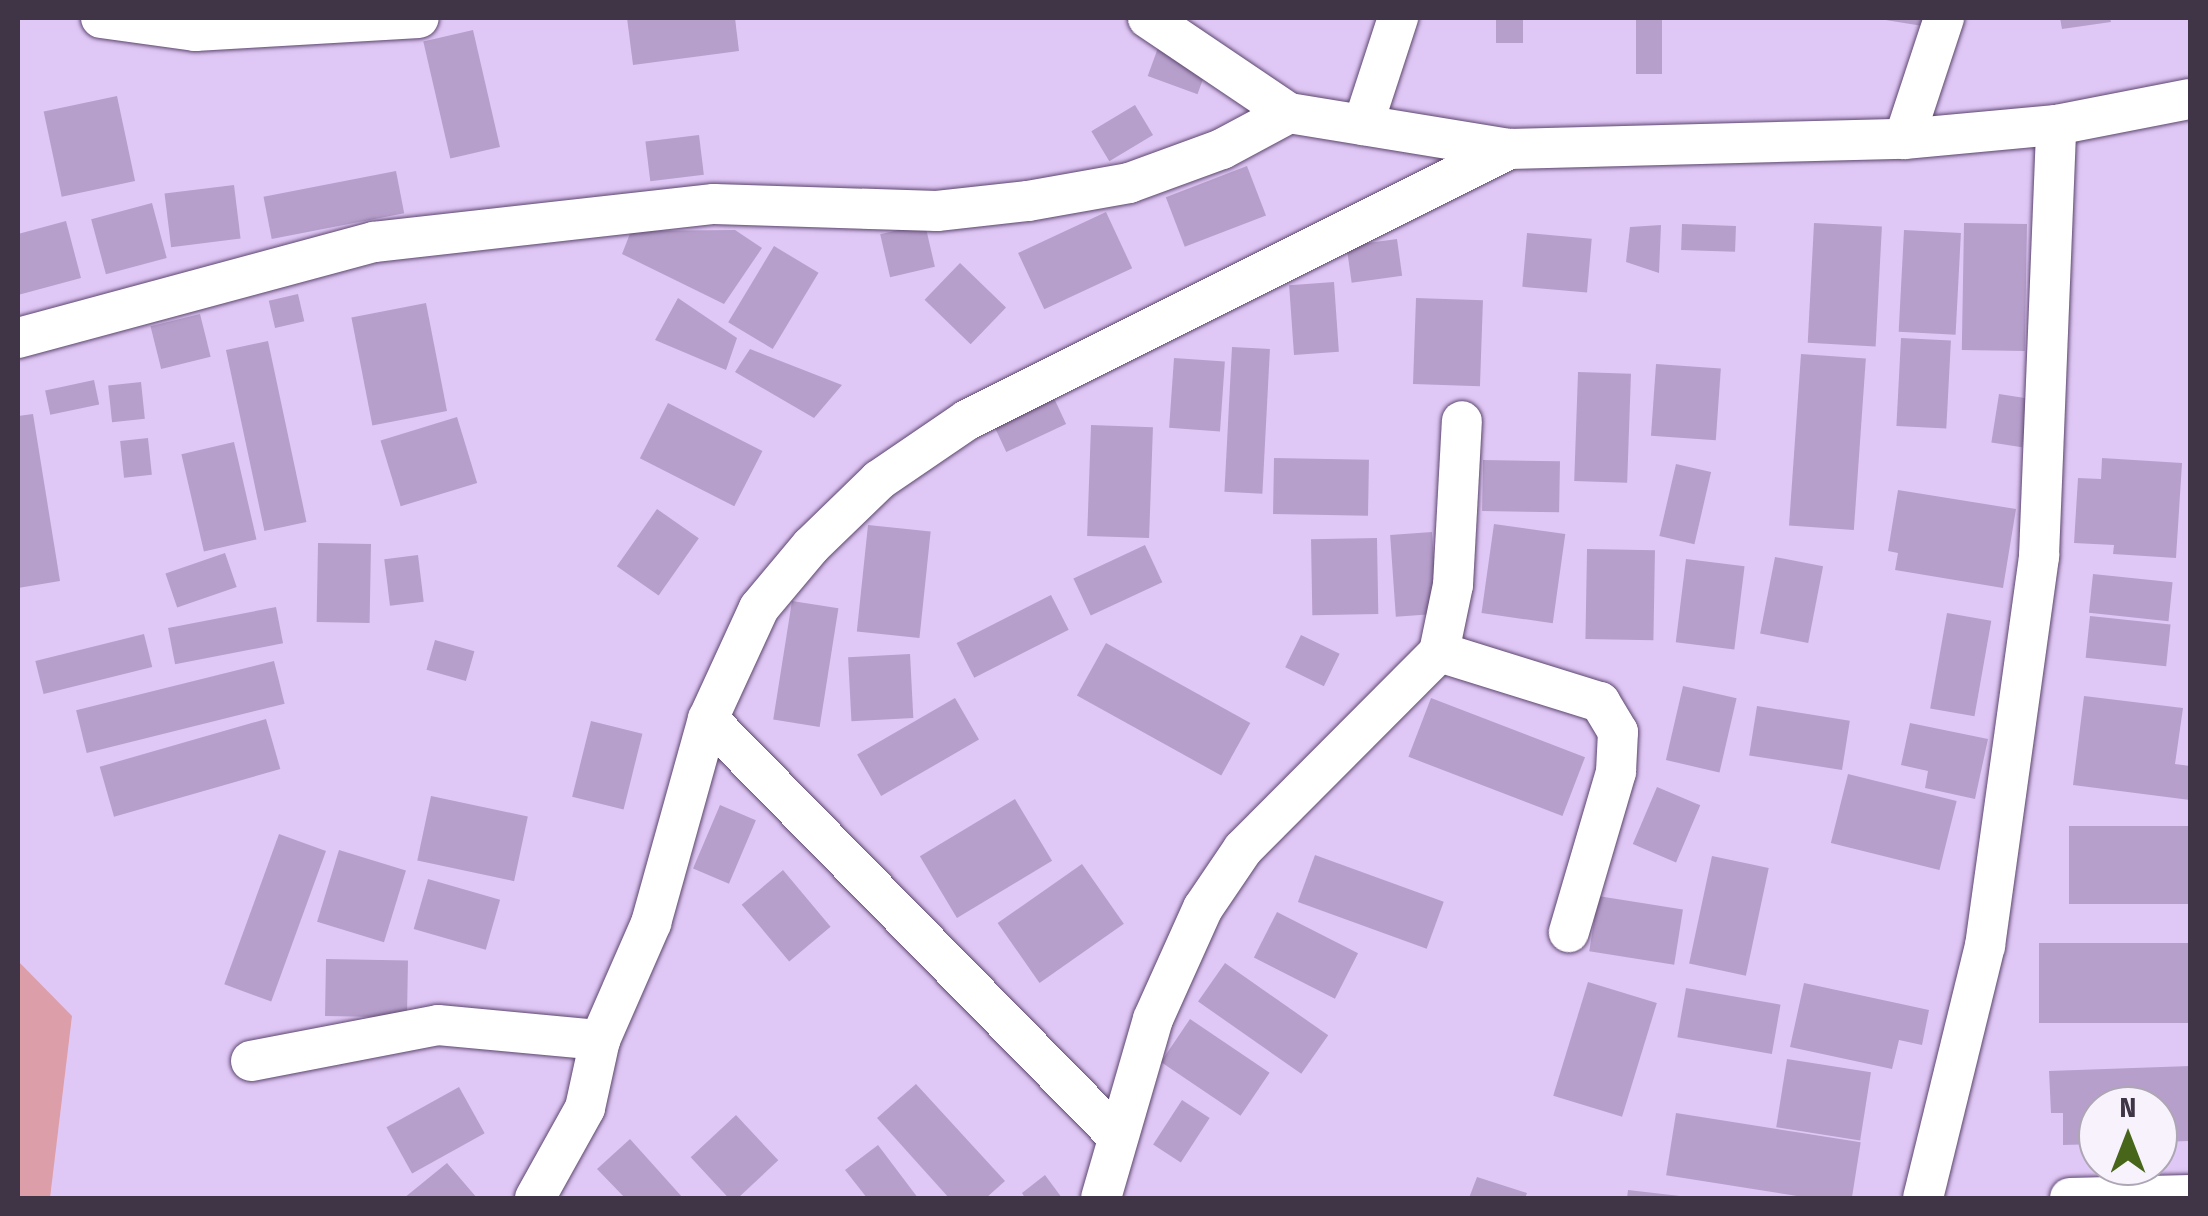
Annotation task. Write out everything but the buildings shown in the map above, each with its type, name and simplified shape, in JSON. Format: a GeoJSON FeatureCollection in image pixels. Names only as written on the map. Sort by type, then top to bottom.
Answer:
{"type":"FeatureCollection","features":[{"type":"Feature","properties":{"kind":"street"},"geometry":{"type":"LineString","coordinates":[[101,18],[194,31],[419,18]]}},
{"type":"Feature","properties":{"kind":"street"},"geometry":{"type":"LineString","coordinates":[[1148,18],[1289,113],[1509,149],[1904,139],[2056,125],[2190,99]]}},
{"type":"Feature","properties":{"kind":"street"},"geometry":{"type":"LineString","coordinates":[[1363,125],[1398,18]]}},
{"type":"Feature","properties":{"kind":"street"},"geometry":{"type":"LineString","coordinates":[[1904,139],[1944,18]]}},
{"type":"Feature","properties":{"kind":"street"},"geometry":{"type":"LineString","coordinates":[[18,338],[392,240],[714,204],[936,211],[1129,184],[1222,149],[1289,113]]}},
{"type":"Feature","properties":{"kind":"street"},"geometry":{"type":"LineString","coordinates":[[1923,1198],[1985,946],[2039,556],[2056,125]]}},
{"type":"Feature","properties":{"kind":"street"},"geometry":{"type":"LineString","coordinates":[[535,1198],[586,1108],[600,1040],[651,922],[708,719],[760,608],[810,546],[879,480],[967,420],[1509,149]]}},
{"type":"Feature","properties":{"kind":"street"},"geometry":{"type":"LineString","coordinates":[[1101,1198],[1153,1018],[1203,908],[1244,849],[1439,652],[1453,585],[1462,421]]}},
{"type":"Feature","properties":{"kind":"street"},"geometry":{"type":"LineString","coordinates":[[1439,652],[1600,702],[1618,732],[1616,772],[1569,932]]}},
{"type":"Feature","properties":{"kind":"street"},"geometry":{"type":"LineString","coordinates":[[708,719],[1117,1136]]}},
{"type":"Feature","properties":{"kind":"street"},"geometry":{"type":"LineString","coordinates":[[251,1061],[438,1025],[600,1040]]}},
{"type":"Feature","properties":{"kind":"street"},"geometry":{"type":"LineString","coordinates":[[2070,1198],[2190,1195]]}},
{"type":"Feature","properties":{"kind":"shaded area"},"geometry":{"type":"Polygon","coordinates":[[[18,961],[72,1016],[50,1198],[18,1198],[18,961]]]}}]}
